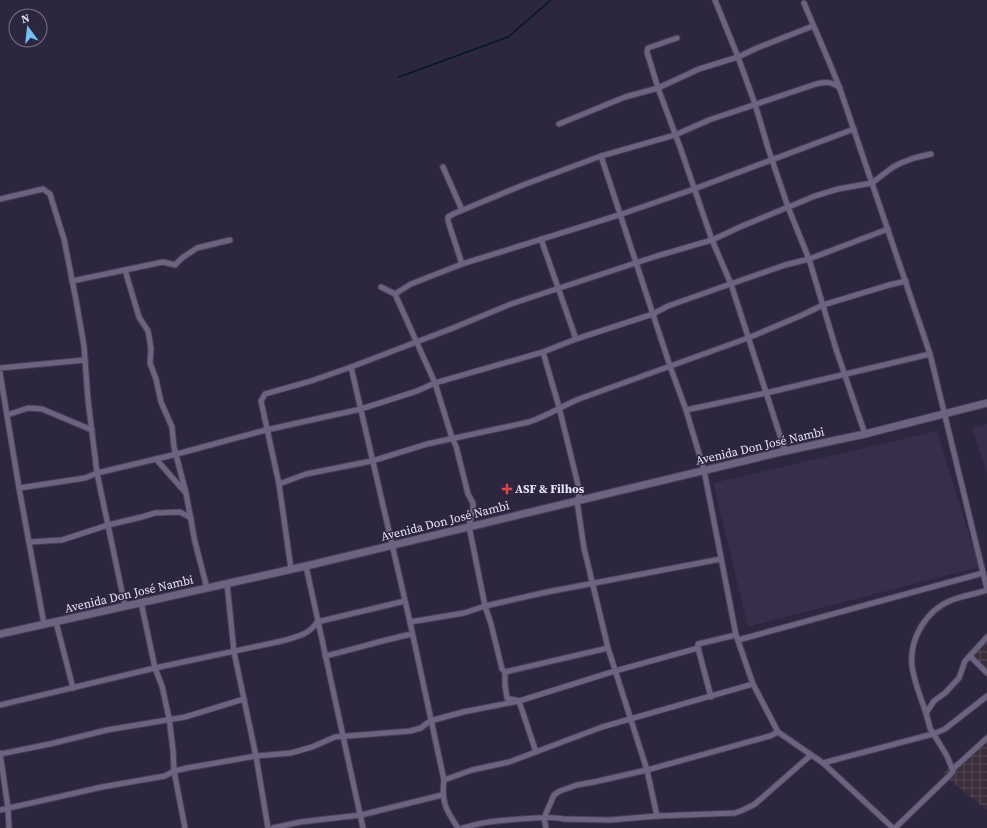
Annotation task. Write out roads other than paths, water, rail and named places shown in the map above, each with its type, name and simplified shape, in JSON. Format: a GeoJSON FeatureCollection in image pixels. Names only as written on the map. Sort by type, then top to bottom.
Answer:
{"type":"FeatureCollection","features":[{"type":"Feature","properties":{"kind":"street"},"geometry":{"type":"LineString","coordinates":[[715,0],[738,57],[755,104],[788,207],[809,259],[865,434]]}},
{"type":"Feature","properties":{"kind":"street"},"geometry":{"type":"LineString","coordinates":[[804,3],[840,89],[930,354],[987,590],[952,600],[938,607],[930,614],[918,633],[913,648],[912,667],[926,713],[933,734],[953,769]]}},
{"type":"Feature","properties":{"kind":"street"},"geometry":{"type":"LineString","coordinates":[[559,124],[625,98],[658,88],[699,70],[738,57],[814,26]]}},
{"type":"Feature","properties":{"kind":"street"},"geometry":{"type":"LineString","coordinates":[[676,38],[648,48],[647,52],[658,88],[712,240],[731,284],[784,451]]}},
{"type":"Feature","properties":{"kind":"street"},"geometry":{"type":"LineString","coordinates":[[462,264],[448,217],[462,210],[600,156],[675,135],[688,128],[822,82],[830,82],[840,89]]}},
{"type":"Feature","properties":{"kind":"street"},"geometry":{"type":"LineString","coordinates":[[395,294],[411,284],[462,264],[694,189],[854,129]]}},
{"type":"Feature","properties":{"kind":"street"},"geometry":{"type":"LineString","coordinates":[[291,569],[278,484],[261,401],[265,394],[311,381],[351,367],[454,328],[511,304],[557,288],[712,240],[788,207],[838,188],[872,183],[893,167],[901,163],[931,154]]}},
{"type":"Feature","properties":{"kind":"street"},"geometry":{"type":"LineString","coordinates":[[600,156],[686,410],[704,470],[737,638],[753,684],[778,732],[823,763],[894,828],[950,775],[953,769],[987,738]]}},
{"type":"Feature","properties":{"kind":"street"},"geometry":{"type":"LineString","coordinates":[[443,167],[462,210]]}},
{"type":"Feature","properties":{"kind":"street"},"geometry":{"type":"LineString","coordinates":[[0,199],[43,189],[50,194],[64,239],[84,346],[84,360],[97,474],[125,606]]}},
{"type":"Feature","properties":{"kind":"street"},"geometry":{"type":"LineString","coordinates":[[19,488],[85,478],[266,430],[361,409],[417,392],[435,383],[543,352],[576,339],[653,314],[686,300],[784,265],[809,259],[888,230]]}},
{"type":"Feature","properties":{"kind":"street"},"geometry":{"type":"LineString","coordinates":[[541,238],[557,288],[576,339]]}},
{"type":"Feature","properties":{"kind":"street"},"geometry":{"type":"LineString","coordinates":[[72,281],[163,262],[176,265],[182,258],[202,246],[230,240]]}},
{"type":"Feature","properties":{"kind":"street"},"geometry":{"type":"LineString","coordinates":[[125,270],[139,317],[148,331],[151,348],[150,363],[156,379],[161,402],[172,426],[174,447],[186,493],[207,588]]}},
{"type":"Feature","properties":{"kind":"street"},"geometry":{"type":"LineString","coordinates":[[278,484],[306,474],[372,461],[427,444],[529,422],[541,418],[560,407],[748,338],[823,305],[889,285],[906,282]]}},
{"type":"Feature","properties":{"kind":"street"},"geometry":{"type":"LineString","coordinates":[[381,287],[395,294],[435,383],[452,438],[456,446],[468,494],[473,503],[469,526],[485,606],[502,669],[506,672]]}},
{"type":"Feature","properties":{"kind":"street"},"geometry":{"type":"LineString","coordinates":[[543,352],[560,407],[580,493],[577,501],[584,548],[608,648],[647,770],[657,816]]}},
{"type":"Feature","properties":{"kind":"street"},"geometry":{"type":"LineString","coordinates":[[686,410],[766,393],[930,354]]}},
{"type":"Feature","properties":{"kind":"street"},"geometry":{"type":"LineString","coordinates":[[0,368],[84,360]]}},
{"type":"Feature","properties":{"kind":"street"},"geometry":{"type":"LineString","coordinates":[[351,367],[410,622],[444,780],[442,795],[447,812],[458,828]]}},
{"type":"Feature","properties":{"kind":"street"},"geometry":{"type":"LineString","coordinates":[[0,374],[28,542],[44,624]]}},
{"type":"Feature","properties":{"kind":"street","name":"Avenida Don José Nambi"},"geometry":{"type":"LineString","coordinates":[[0,634],[306,566],[784,451],[865,434],[987,403]]}},
{"type":"Feature","properties":{"kind":"street"},"geometry":{"type":"LineString","coordinates":[[6,415],[28,408],[42,409],[92,430]]}},
{"type":"Feature","properties":{"kind":"street"},"geometry":{"type":"LineString","coordinates":[[156,459],[186,493]]}},
{"type":"Feature","properties":{"kind":"street"},"geometry":{"type":"LineString","coordinates":[[180,512],[188,505]]}},
{"type":"Feature","properties":{"kind":"street"},"geometry":{"type":"LineString","coordinates":[[28,542],[45,540],[58,541],[152,513],[180,512],[191,518]]}},
{"type":"Feature","properties":{"kind":"street"},"geometry":{"type":"LineString","coordinates":[[410,622],[464,613],[485,606],[593,583],[721,559]]}},
{"type":"Feature","properties":{"kind":"street"},"geometry":{"type":"LineString","coordinates":[[306,566],[317,622],[364,828]]}},
{"type":"Feature","properties":{"kind":"street"},"geometry":{"type":"LineString","coordinates":[[711,697],[698,644],[737,638],[983,573]]}},
{"type":"Feature","properties":{"kind":"street"},"geometry":{"type":"LineString","coordinates":[[227,583],[234,652],[256,756],[268,828]]}},
{"type":"Feature","properties":{"kind":"street"},"geometry":{"type":"LineString","coordinates":[[0,705],[299,636],[309,632],[317,622],[405,601]]}},
{"type":"Feature","properties":{"kind":"street"},"geometry":{"type":"LineString","coordinates":[[141,602],[155,668],[162,686],[173,750],[174,771],[185,828]]}},
{"type":"Feature","properties":{"kind":"street"},"geometry":{"type":"LineString","coordinates":[[56,622],[73,688]]}},
{"type":"Feature","properties":{"kind":"street"},"geometry":{"type":"LineString","coordinates":[[325,656],[412,634]]}},
{"type":"Feature","properties":{"kind":"street"},"geometry":{"type":"LineString","coordinates":[[926,713],[934,701],[945,693],[959,678],[965,661],[987,637]]}},
{"type":"Feature","properties":{"kind":"street"},"geometry":{"type":"LineString","coordinates":[[506,672],[608,648]]}},
{"type":"Feature","properties":{"kind":"street"},"geometry":{"type":"LineString","coordinates":[[0,810],[102,787],[165,776],[174,771],[256,756],[291,753],[312,747],[335,737],[410,731],[421,728],[430,720],[462,712],[519,702],[616,671],[698,648]]}},
{"type":"Feature","properties":{"kind":"street"},"geometry":{"type":"LineString","coordinates":[[970,656],[987,673]]}},
{"type":"Feature","properties":{"kind":"street"},"geometry":{"type":"LineString","coordinates":[[506,672],[505,685],[507,698],[519,702]]}},
{"type":"Feature","properties":{"kind":"street"},"geometry":{"type":"LineString","coordinates":[[444,780],[472,770],[509,762],[602,727],[753,684]]}},
{"type":"Feature","properties":{"kind":"street"},"geometry":{"type":"LineString","coordinates":[[823,763],[933,734],[945,729],[987,696]]}},
{"type":"Feature","properties":{"kind":"street"},"geometry":{"type":"LineString","coordinates":[[9,828],[8,808],[0,754],[107,730],[168,718],[185,717],[244,699]]}},
{"type":"Feature","properties":{"kind":"street"},"geometry":{"type":"LineString","coordinates":[[519,702],[536,752]]}},
{"type":"Feature","properties":{"kind":"street"},"geometry":{"type":"LineString","coordinates":[[335,737],[342,728]]}},
{"type":"Feature","properties":{"kind":"street"},"geometry":{"type":"LineString","coordinates":[[546,828],[544,818],[554,795],[560,791],[570,787],[647,770],[770,736],[778,732]]}},
{"type":"Feature","properties":{"kind":"street"},"geometry":{"type":"LineString","coordinates":[[463,828],[479,824],[559,817],[563,819],[610,820],[657,816],[735,813],[755,804],[811,755]]}},
{"type":"Feature","properties":{"kind":"street"},"geometry":{"type":"LineString","coordinates":[[273,828],[300,822],[361,815],[442,795]]}},
{"type":"Feature","properties":{"kind":"waterway"},"geometry":{"type":"LineString","coordinates":[[399,77],[508,37],[551,0]]}},
{"type":"Feature","properties":{"kind":"place","name":"ASF & Filhos"},"geometry":{"type":"Point","coordinates":[507,489]}}]}
